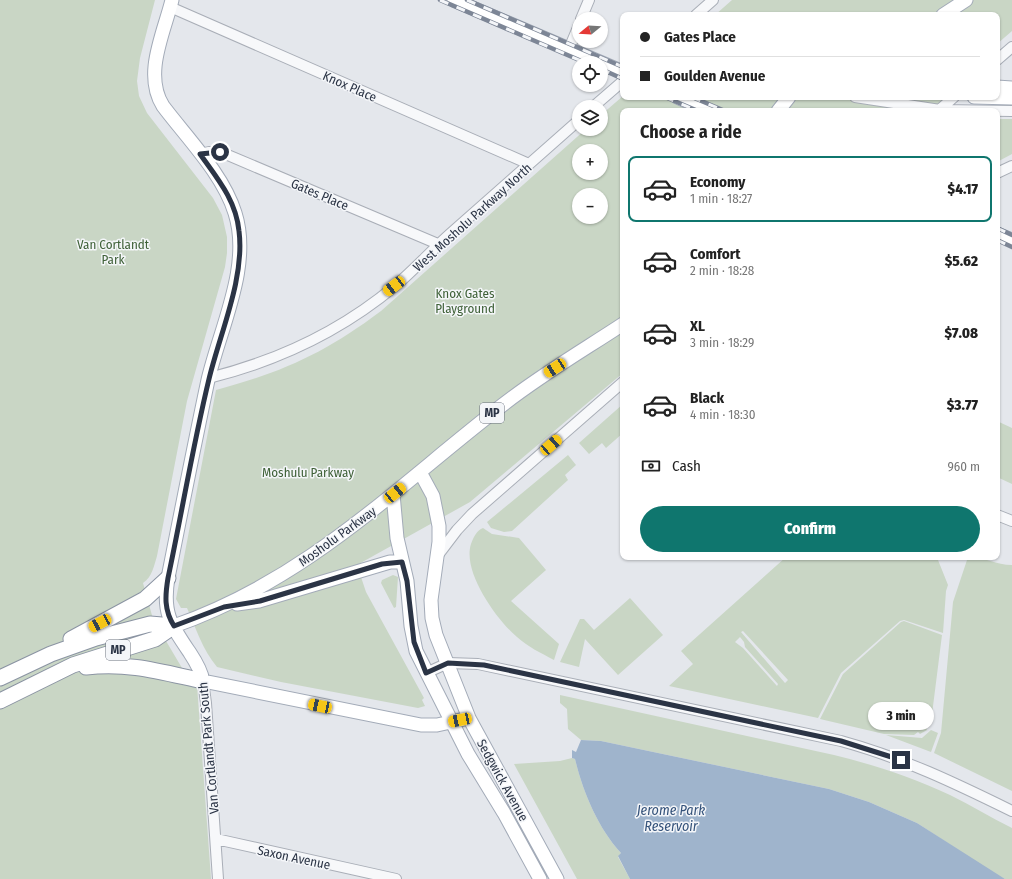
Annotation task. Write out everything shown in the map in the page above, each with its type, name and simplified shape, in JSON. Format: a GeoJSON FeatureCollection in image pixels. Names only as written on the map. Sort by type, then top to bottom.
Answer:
{"type":"FeatureCollection","features":[{"type":"Feature","properties":{"kind":"highway"},"geometry":{"type":"LineString","coordinates":[[51,654],[72,638],[145,599],[168,578]]}},
{"type":"Feature","properties":{"kind":"highway","name":"Mosholu Parkway"},"geometry":{"type":"LineString","coordinates":[[0,678],[51,654],[96,638],[150,624],[174,626]]}},
{"type":"Feature","properties":{"kind":"highway","name":"Mosholu Parkway"},"geometry":{"type":"LineString","coordinates":[[0,701],[59,671],[87,660],[154,639],[174,626]]}},
{"type":"Feature","properties":{"kind":"highway"},"geometry":{"type":"LineString","coordinates":[[59,671],[106,665],[123,665],[203,681]]}},
{"type":"Feature","properties":{"kind":"main road"},"geometry":{"type":"LineString","coordinates":[[454,0],[620,71]]}},
{"type":"Feature","properties":{"kind":"main road"},"geometry":{"type":"LineString","coordinates":[[948,12],[966,0]]}},
{"type":"Feature","properties":{"kind":"main road","name":"Van Cortlandt Park South"},"geometry":{"type":"LineString","coordinates":[[171,4],[156,60],[155,87],[163,106],[221,183],[232,204],[238,222],[240,246],[237,278],[209,378],[168,578],[166,606],[168,616],[199,666],[203,681]]}},
{"type":"Feature","properties":{"kind":"main road"},"geometry":{"type":"LineString","coordinates":[[1000,87],[1012,88]]}},
{"type":"Feature","properties":{"kind":"main road"},"geometry":{"type":"LineString","coordinates":[[1000,98],[1012,98]]}},
{"type":"Feature","properties":{"kind":"main road"},"geometry":{"type":"LineString","coordinates":[[684,100],[701,108]]}},
{"type":"Feature","properties":{"kind":"main road"},"geometry":{"type":"LineString","coordinates":[[780,108],[787,100]]}},
{"type":"Feature","properties":{"kind":"main road"},"geometry":{"type":"LineString","coordinates":[[1000,235],[1012,240]]}},
{"type":"Feature","properties":{"kind":"main road","name":"Mosholu Parkway"},"geometry":{"type":"LineString","coordinates":[[174,626],[224,607],[257,589],[328,545],[521,391],[620,326]]}},
{"type":"Feature","properties":{"kind":"main road","name":"Sedgwick Avenue"},"geometry":{"type":"LineString","coordinates":[[420,472],[431,490],[437,510],[439,534],[432,582],[431,610],[433,626],[470,718],[557,879]]}},
{"type":"Feature","properties":{"kind":"main road","name":"Sedgwick Avenue"},"geometry":{"type":"LineString","coordinates":[[393,494],[397,538],[407,581],[413,638],[426,673],[451,722],[540,879]]}},
{"type":"Feature","properties":{"kind":"main road"},"geometry":{"type":"LineString","coordinates":[[224,607],[260,601],[382,564],[402,562]]}},
{"type":"Feature","properties":{"kind":"main road"},"geometry":{"type":"LineString","coordinates":[[203,681],[416,725],[430,726],[470,718]]}},
{"type":"Feature","properties":{"kind":"street"},"geometry":{"type":"LineString","coordinates":[[584,12],[589,0]]}},
{"type":"Feature","properties":{"kind":"street"},"geometry":{"type":"LineString","coordinates":[[699,12],[713,0]]}},
{"type":"Feature","properties":{"kind":"street","name":"Knox Place"},"geometry":{"type":"LineString","coordinates":[[171,4],[529,164]]}},
{"type":"Feature","properties":{"kind":"street"},"geometry":{"type":"LineString","coordinates":[[569,49],[572,42]]}},
{"type":"Feature","properties":{"kind":"street"},"geometry":{"type":"LineString","coordinates":[[1000,58],[1009,50],[1012,61]]}},
{"type":"Feature","properties":{"kind":"street"},"geometry":{"type":"LineString","coordinates":[[601,100],[620,84]]}},
{"type":"Feature","properties":{"kind":"street"},"geometry":{"type":"LineString","coordinates":[[874,100],[926,108]]}},
{"type":"Feature","properties":{"kind":"street"},"geometry":{"type":"LineString","coordinates":[[941,108],[951,100]]}},
{"type":"Feature","properties":{"kind":"street"},"geometry":{"type":"LineString","coordinates":[[1000,111],[1012,111]]}},
{"type":"Feature","properties":{"kind":"street","name":"West Mosholu Parkway North"},"geometry":{"type":"LineString","coordinates":[[209,378],[283,354],[341,324],[394,286],[438,244],[572,126]]}},
{"type":"Feature","properties":{"kind":"street","name":"Gates Place"},"geometry":{"type":"LineString","coordinates":[[200,154],[209,152],[223,153],[438,244]]}},
{"type":"Feature","properties":{"kind":"street"},"geometry":{"type":"LineString","coordinates":[[1000,172],[1012,166]]}},
{"type":"Feature","properties":{"kind":"street"},"geometry":{"type":"LineString","coordinates":[[436,559],[457,530],[472,514],[620,385]]}},
{"type":"Feature","properties":{"kind":"street"},"geometry":{"type":"LineString","coordinates":[[1000,516],[1012,521]]}},
{"type":"Feature","properties":{"kind":"street"},"geometry":{"type":"LineString","coordinates":[[426,673],[448,663],[484,665],[841,741],[892,756],[929,770],[1012,811]]}},
{"type":"Feature","properties":{"kind":"street","name":"Van Cortlandt Park South"},"geometry":{"type":"LineString","coordinates":[[203,681],[206,703],[218,879]]}},
{"type":"Feature","properties":{"kind":"street","name":"Saxon Avenue"},"geometry":{"type":"LineString","coordinates":[[216,839],[396,879]]}},
{"type":"Feature","properties":{"kind":"green space","name":"Van Cortlandt Park"},"geometry":{"type":"Polygon","coordinates":[[[0,0],[155,0],[140,58],[137,81],[139,96],[147,113],[213,198],[222,215],[227,237],[225,267],[187,401],[157,556],[151,574],[143,583],[153,619],[182,668],[197,685],[211,879],[0,879],[0,0]]]}},
{"type":"Feature","properties":{"kind":"green space"},"geometry":{"type":"Polygon","coordinates":[[[732,0],[1012,0],[1012,31],[1000,41],[1000,12],[718,12],[732,0]]]}},
{"type":"Feature","properties":{"kind":"green space","name":"Moshulu Parkway"},"geometry":{"type":"Polygon","coordinates":[[[620,99],[620,100],[956,100],[951,108],[620,108],[620,376],[470,502],[357,565],[366,592],[424,698],[422,700],[425,706],[418,708],[281,682],[217,667],[203,646],[187,608],[181,608],[176,599],[216,390],[262,376],[303,360],[341,339],[381,311],[578,136],[608,136],[608,109],[620,99]]]}},
{"type":"Feature","properties":{"kind":"green space"},"geometry":{"type":"Polygon","coordinates":[[[1000,119],[1012,119],[1012,154],[1000,160],[1000,119]]]}},
{"type":"Feature","properties":{"kind":"green space"},"geometry":{"type":"Polygon","coordinates":[[[620,407],[620,436],[606,448],[602,443],[589,454],[579,443],[620,407]]]}},
{"type":"Feature","properties":{"kind":"green space"},"geometry":{"type":"Polygon","coordinates":[[[1000,422],[1012,428],[1012,484],[1000,478],[1000,422]]]}},
{"type":"Feature","properties":{"kind":"green space"},"geometry":{"type":"Polygon","coordinates":[[[568,455],[576,465],[565,475],[568,480],[512,531],[504,532],[491,528],[487,522],[568,455]]]}},
{"type":"Feature","properties":{"kind":"green space"},"geometry":{"type":"Polygon","coordinates":[[[483,528],[492,534],[519,538],[546,570],[511,601],[559,644],[554,660],[521,641],[500,619],[483,595],[476,581],[470,555],[473,539],[477,532],[483,528]]]}},
{"type":"Feature","properties":{"kind":"green space"},"geometry":{"type":"Polygon","coordinates":[[[783,560],[938,560],[948,585],[946,591],[943,633],[904,620],[900,621],[841,673],[818,718],[669,686],[693,664],[681,651],[783,560]],[[743,631],[741,632],[785,683],[788,680],[743,631]],[[740,637],[735,642],[743,648],[777,686],[778,684],[745,647],[744,642],[740,637]]]}},
{"type":"Feature","properties":{"kind":"green space"},"geometry":{"type":"Polygon","coordinates":[[[967,560],[987,560],[1012,565],[1012,791],[934,753],[941,733],[953,602],[967,560]]]}},
{"type":"Feature","properties":{"kind":"green space"},"geometry":{"type":"Polygon","coordinates":[[[393,575],[398,577],[396,607],[394,608],[381,583],[382,580],[393,575]]]}},
{"type":"Feature","properties":{"kind":"green space"},"geometry":{"type":"Polygon","coordinates":[[[630,598],[663,635],[618,675],[585,639],[579,667],[560,662],[580,619],[584,619],[594,630],[630,598]]]}},
{"type":"Feature","properties":{"kind":"green space"},"geometry":{"type":"Polygon","coordinates":[[[904,621],[942,635],[931,722],[925,725],[927,730],[920,734],[918,732],[914,735],[884,734],[820,719],[843,674],[901,622],[904,621]]]}},
{"type":"Feature","properties":{"kind":"green space"},"geometry":{"type":"Polygon","coordinates":[[[560,695],[834,755],[878,767],[907,777],[958,799],[1012,828],[1012,879],[1005,879],[995,874],[917,823],[869,802],[829,789],[601,741],[581,740],[568,729],[567,709],[560,703],[560,695]]]}},
{"type":"Feature","properties":{"kind":"green space"},"geometry":{"type":"Polygon","coordinates":[[[931,730],[938,733],[931,752],[886,735],[922,738],[931,730]]]}},
{"type":"Feature","properties":{"kind":"green space"},"geometry":{"type":"Polygon","coordinates":[[[572,758],[575,759],[582,784],[592,809],[605,832],[621,853],[618,857],[630,879],[577,879],[514,764],[560,761],[572,758]]]}},
{"type":"Feature","properties":{"kind":"water","name":"Jerome Park Reservoir"},"geometry":{"type":"Polygon","coordinates":[[[581,740],[601,741],[829,789],[869,802],[917,823],[1005,879],[630,879],[618,856],[621,853],[605,832],[592,809],[582,784],[575,759],[572,758],[572,750],[576,752],[581,740]]]}},
{"type":"Feature","properties":{"kind":"railway"},"geometry":{"type":"LineString","coordinates":[[440,0],[572,57]]}},
{"type":"Feature","properties":{"kind":"railway"},"geometry":{"type":"LineString","coordinates":[[467,0],[620,66]]}},
{"type":"Feature","properties":{"kind":"railway"},"geometry":{"type":"LineString","coordinates":[[608,72],[620,78]]}},
{"type":"Feature","properties":{"kind":"railway"},"geometry":{"type":"LineString","coordinates":[[672,100],[691,108]]}},
{"type":"Feature","properties":{"kind":"railway"},"geometry":{"type":"LineString","coordinates":[[699,100],[718,108]]}},
{"type":"Feature","properties":{"kind":"railway"},"geometry":{"type":"LineString","coordinates":[[1000,229],[1012,235]]}},
{"type":"Feature","properties":{"kind":"railway"},"geometry":{"type":"LineString","coordinates":[[1000,241],[1012,247]]}},
{"type":"Feature","properties":{"kind":"route"},"geometry":{"type":"LineString","coordinates":[[220,152],[205,152],[200,154],[221,183],[232,204],[238,222],[240,260],[237,278],[209,378],[165,594],[166,611],[174,626],[224,607],[260,601],[382,564],[402,562],[407,581],[412,634],[418,657],[426,673],[448,663],[484,665],[841,741],[901,760]]}},
{"type":"Feature","properties":{"kind":"park label","name":"Knox Gates Playground"},"geometry":{"type":"Point","coordinates":[465,300]}}]}
